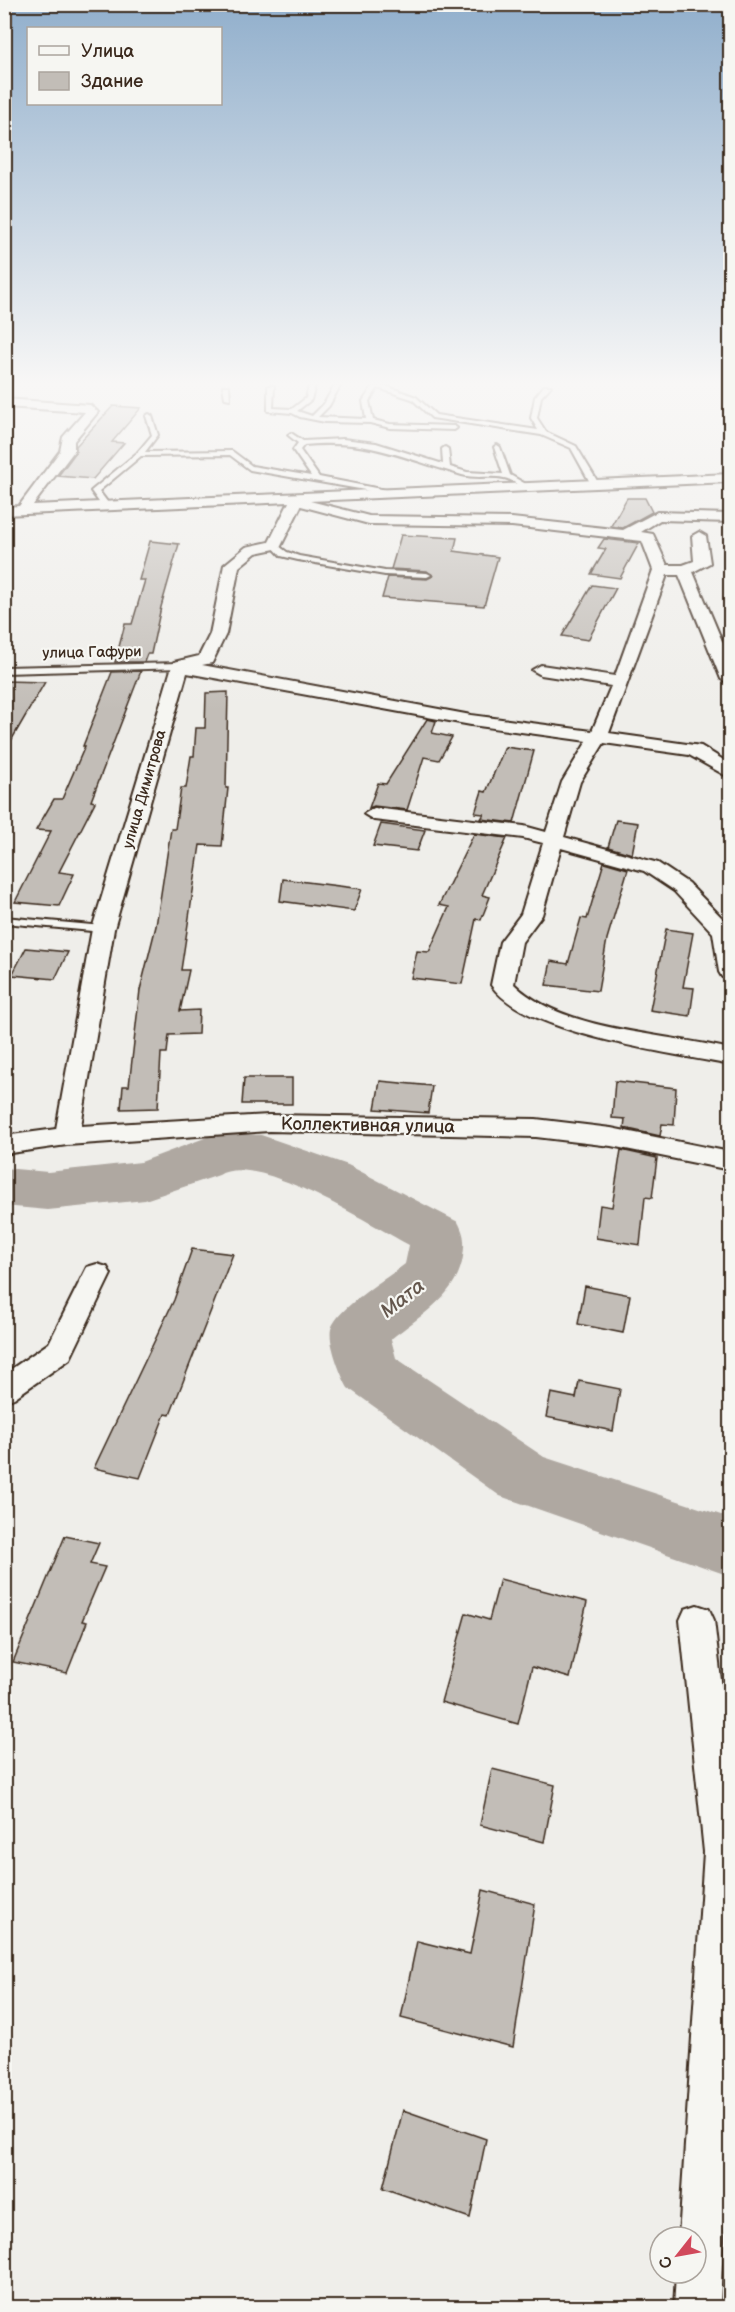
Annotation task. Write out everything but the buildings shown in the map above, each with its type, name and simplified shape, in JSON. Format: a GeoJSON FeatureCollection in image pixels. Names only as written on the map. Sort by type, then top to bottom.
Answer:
{"type":"FeatureCollection","features":[{"type":"Feature","properties":{"kind":"street"},"geometry":{"type":"LineString","coordinates":[[24,510],[34,494]]}},
{"type":"Feature","properties":{"kind":"street"},"geometry":{"type":"LineString","coordinates":[[4,511],[391,494]]}},
{"type":"Feature","properties":{"kind":"street"},"geometry":{"type":"LineString","coordinates":[[295,500],[369,520],[512,522],[648,537],[661,570],[621,682],[598,738],[571,782],[531,915],[511,942],[502,985],[509,996],[530,1008],[581,1026],[730,1057]]}},
{"type":"Feature","properties":{"kind":"street"},"geometry":{"type":"LineString","coordinates":[[180,666],[206,659],[218,634],[232,565],[251,550],[275,545],[295,500]]}},
{"type":"Feature","properties":{"kind":"street"},"geometry":{"type":"LineString","coordinates":[[627,534],[657,516],[730,518]]}},
{"type":"Feature","properties":{"kind":"street"},"geometry":{"type":"LineString","coordinates":[[661,570],[685,570],[702,563],[699,536]]}},
{"type":"Feature","properties":{"kind":"street"},"geometry":{"type":"LineString","coordinates":[[685,570],[730,679]]}},
{"type":"Feature","properties":{"kind":"street"},"geometry":{"type":"LineString","coordinates":[[180,666],[471,720],[694,750],[730,772]]}},
{"type":"Feature","properties":{"kind":"street","name":"улица Димитрова"},"geometry":{"type":"LineString","coordinates":[[67,1136],[103,929],[180,666]]}},
{"type":"Feature","properties":{"kind":"street"},"geometry":{"type":"LineString","coordinates":[[541,670],[621,682]]}},
{"type":"Feature","properties":{"kind":"street"},"geometry":{"type":"LineString","coordinates":[[374,814],[524,832],[651,867],[681,887],[724,932],[730,972]]}},
{"type":"Feature","properties":{"kind":"street","name":"Коллективная улица"},"geometry":{"type":"LineString","coordinates":[[4,1145],[67,1136],[269,1123],[536,1128],[611,1137],[730,1161]]}},
{"type":"Feature","properties":{"kind":"street"},"geometry":{"type":"LineString","coordinates":[[4,1390],[60,1351],[97,1274]]}},
{"type":"Feature","properties":{"kind":"street"},"geometry":{"type":"LineString","coordinates":[[697,1620],[723,1852],[697,2307]]}},
{"type":"Feature","properties":{"kind":"lane"},"geometry":{"type":"LineString","coordinates":[[97,494],[107,507]]}},
{"type":"Feature","properties":{"kind":"lane"},"geometry":{"type":"LineString","coordinates":[[275,545],[284,554],[298,558],[385,573],[427,575]]}},
{"type":"Feature","properties":{"kind":"lane","name":"улица Гафури"},"geometry":{"type":"LineString","coordinates":[[4,670],[180,666]]}},
{"type":"Feature","properties":{"kind":"lane"},"geometry":{"type":"LineString","coordinates":[[4,920],[103,929]]}},
{"type":"Feature","properties":{"kind":"waterway","name":"Мата"},"geometry":{"type":"LineString","coordinates":[[4,1187],[48,1191],[145,1181],[200,1162],[218,1151],[261,1153],[329,1178],[438,1236],[432,1274],[360,1331],[369,1371],[523,1477],[730,1547]]}}]}
